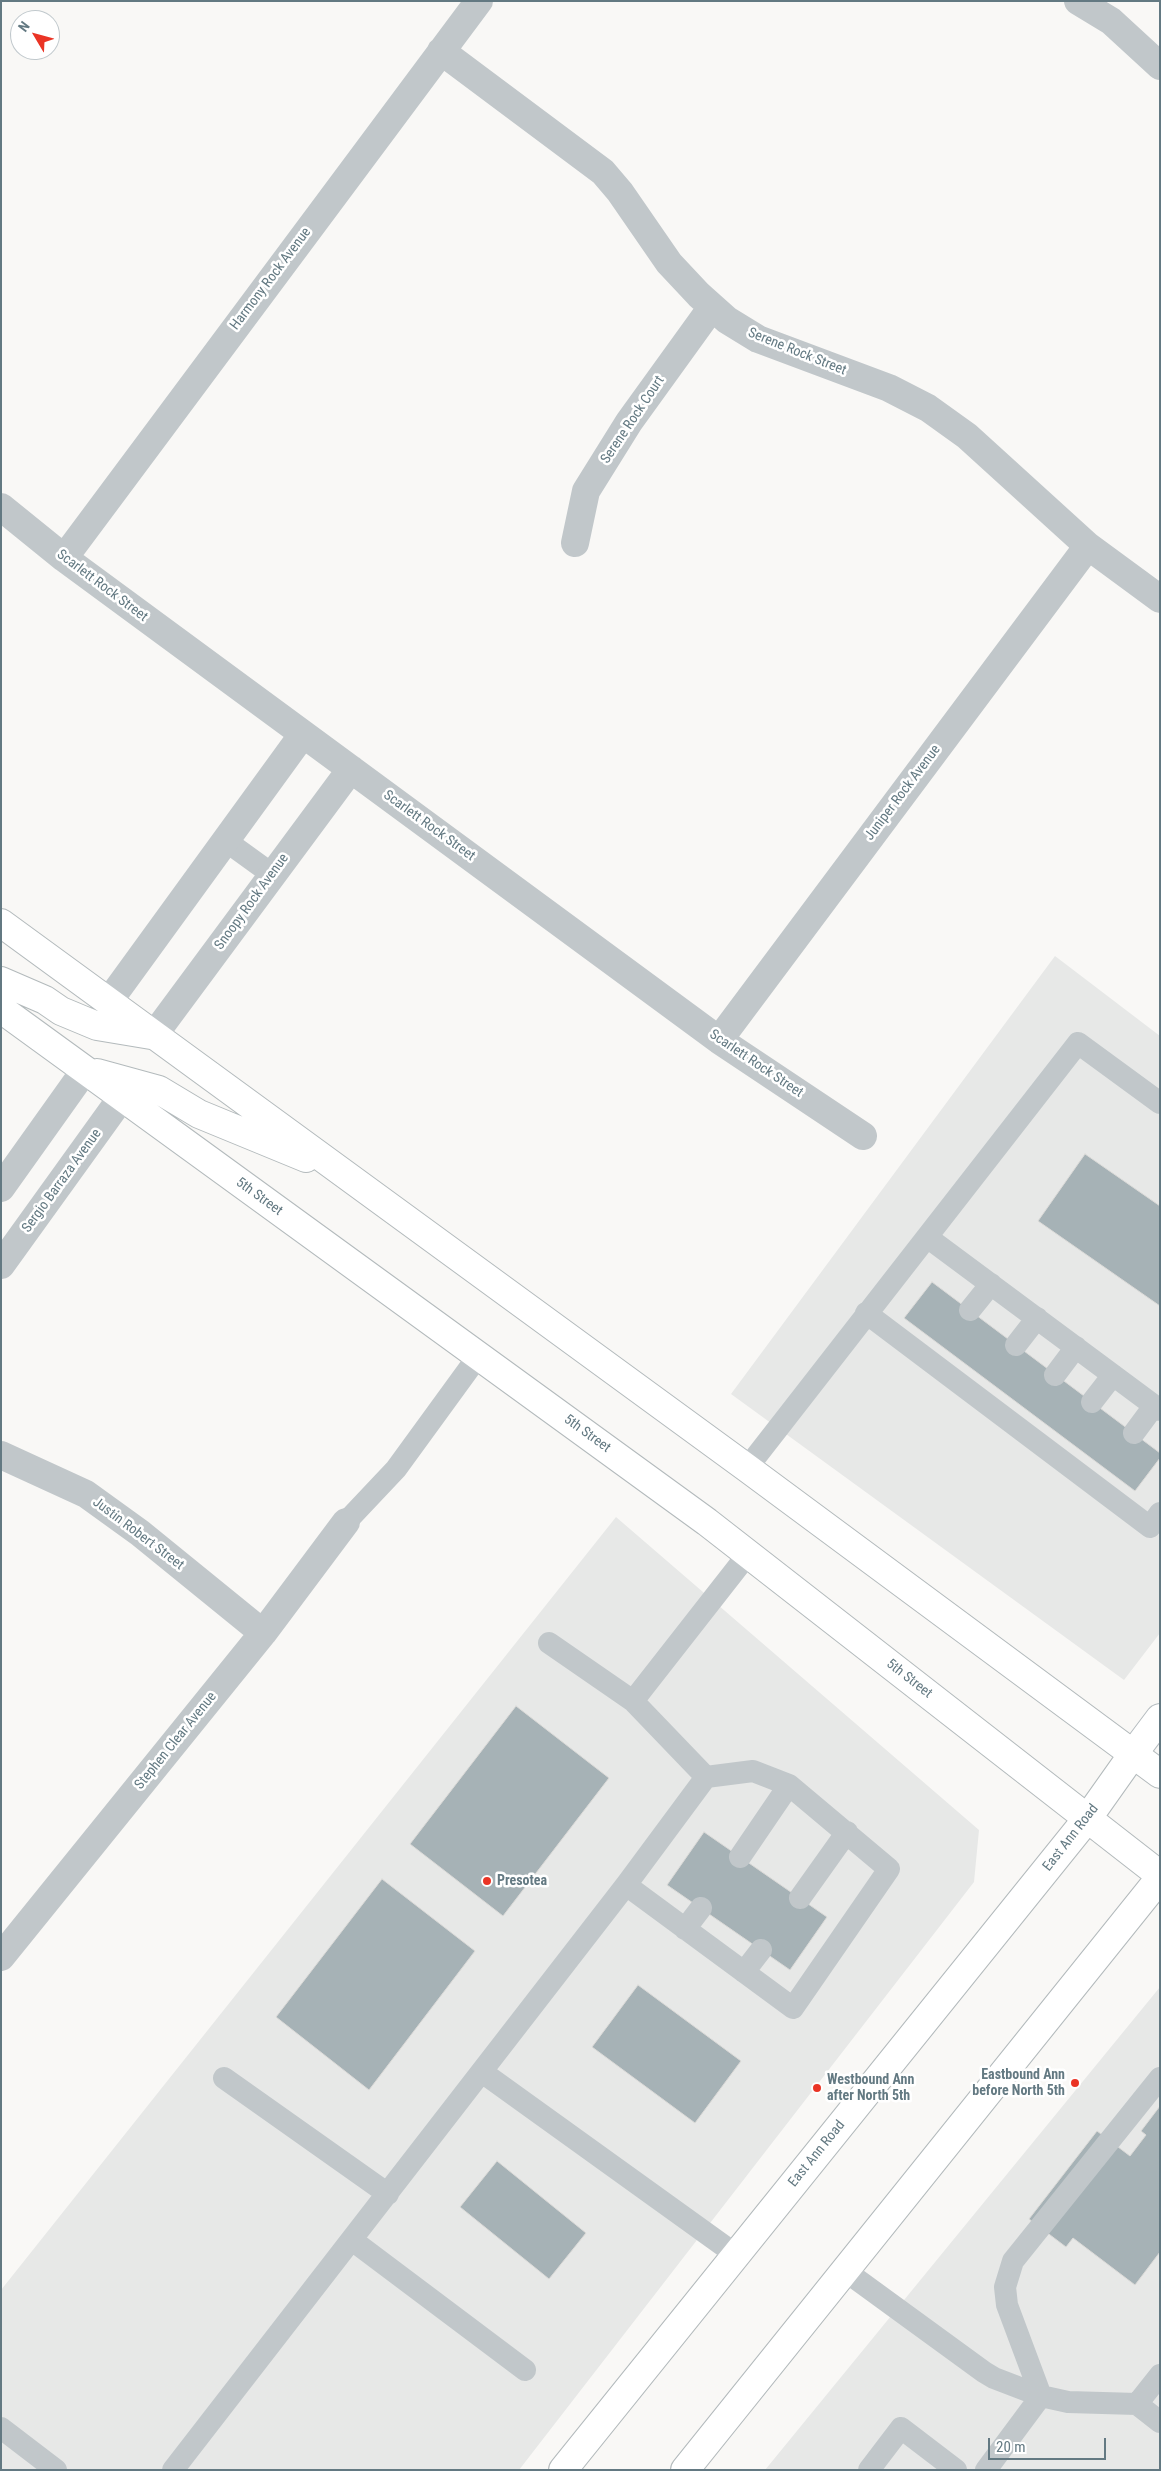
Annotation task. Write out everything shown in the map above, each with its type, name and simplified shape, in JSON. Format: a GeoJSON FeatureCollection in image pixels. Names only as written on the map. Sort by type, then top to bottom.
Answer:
{"type":"FeatureCollection","features":[{"type":"Feature","properties":{"kind":"main road"},"geometry":{"type":"LineString","coordinates":[[1,923],[747,1468],[1160,1774]]}},
{"type":"Feature","properties":{"kind":"main road"},"geometry":{"type":"LineString","coordinates":[[1,981],[45,1000],[61,1011],[97,1026],[154,1035]]}},
{"type":"Feature","properties":{"kind":"main road","name":"5th Street"},"geometry":{"type":"LineString","coordinates":[[1,1009],[479,1355],[748,1554],[1160,1877]]}},
{"type":"Feature","properties":{"kind":"main road"},"geometry":{"type":"LineString","coordinates":[[85,1070],[159,1090],[199,1114],[347,1175]]}},
{"type":"Feature","properties":{"kind":"main road","name":"East Ann Road"},"geometry":{"type":"LineString","coordinates":[[563,2470],[735,2254],[1087,1820],[1160,1718]]}},
{"type":"Feature","properties":{"kind":"main road"},"geometry":{"type":"LineString","coordinates":[[685,2470],[1160,1877]]}},
{"type":"Feature","properties":{"kind":"street","name":"Harmony Rock Avenue"},"geometry":{"type":"LineString","coordinates":[[64,558],[479,1]]}},
{"type":"Feature","properties":{"kind":"street"},"geometry":{"type":"LineString","coordinates":[[1078,1],[1111,21],[1160,66]]}},
{"type":"Feature","properties":{"kind":"street","name":"Serene Rock Street"},"geometry":{"type":"LineString","coordinates":[[440,51],[603,172],[620,192],[669,263],[726,320],[758,339],[889,388],[928,408],[967,436],[1088,546],[1160,599]]}},
{"type":"Feature","properties":{"kind":"street","name":"Serene Rock Court"},"geometry":{"type":"LineString","coordinates":[[576,543],[586,491],[628,422],[712,307]]}},
{"type":"Feature","properties":{"kind":"street","name":"Scarlett Rock Street"},"geometry":{"type":"LineString","coordinates":[[1,507],[64,558],[719,1040],[863,1136]]}},
{"type":"Feature","properties":{"kind":"street","name":"Juniper Rock Avenue"},"geometry":{"type":"LineString","coordinates":[[719,1040],[1088,546]]}},
{"type":"Feature","properties":{"kind":"street"},"geometry":{"type":"LineString","coordinates":[[109,1001],[303,734]]}},
{"type":"Feature","properties":{"kind":"street","name":"Snoopy Rock Avenue"},"geometry":{"type":"LineString","coordinates":[[154,1035],[351,769]]}},
{"type":"Feature","properties":{"kind":"street"},"geometry":{"type":"LineString","coordinates":[[1,1188],[85,1070]]}},
{"type":"Feature","properties":{"kind":"street","name":"Sergio Barraza Avenue"},"geometry":{"type":"LineString","coordinates":[[1,1265],[122,1097]]}},
{"type":"Feature","properties":{"kind":"street","name":"Justin Robert Street"},"geometry":{"type":"LineString","coordinates":[[1,1455],[86,1494],[140,1533],[263,1633]]}},
{"type":"Feature","properties":{"kind":"street","name":"Stephen Clear Avenue"},"geometry":{"type":"LineString","coordinates":[[1,1957],[263,1633],[346,1522]]}},
{"type":"Feature","properties":{"kind":"lane"},"geometry":{"type":"LineString","coordinates":[[226,840],[273,875]]}},
{"type":"Feature","properties":{"kind":"lane"},"geometry":{"type":"LineString","coordinates":[[747,1468],[1078,1043],[1160,1103]]}},
{"type":"Feature","properties":{"kind":"lane"},"geometry":{"type":"LineString","coordinates":[[927,1237],[1157,1408],[1134,1433]]}},
{"type":"Feature","properties":{"kind":"lane"},"geometry":{"type":"LineString","coordinates":[[970,1310],[991,1284]]}},
{"type":"Feature","properties":{"kind":"lane"},"geometry":{"type":"LineString","coordinates":[[866,1313],[937,1354],[1102,1478],[1150,1527],[1160,1513]]}},
{"type":"Feature","properties":{"kind":"lane"},"geometry":{"type":"LineString","coordinates":[[1016,1345],[1037,1318]]}},
{"type":"Feature","properties":{"kind":"lane"},"geometry":{"type":"LineString","coordinates":[[1055,1374],[1076,1347]]}},
{"type":"Feature","properties":{"kind":"lane"},"geometry":{"type":"LineString","coordinates":[[346,1522],[396,1469],[479,1355]]}},
{"type":"Feature","properties":{"kind":"lane"},"geometry":{"type":"LineString","coordinates":[[1092,1402],[1113,1375]]}},
{"type":"Feature","properties":{"kind":"lane"},"geometry":{"type":"LineString","coordinates":[[633,1701],[748,1554]]}},
{"type":"Feature","properties":{"kind":"lane"},"geometry":{"type":"LineString","coordinates":[[549,1642],[633,1701],[706,1777]]}},
{"type":"Feature","properties":{"kind":"lane"},"geometry":{"type":"LineString","coordinates":[[173,2470],[626,1885],[706,1777],[753,1771],[789,1785],[889,1869],[793,2008],[626,1885]]}},
{"type":"Feature","properties":{"kind":"lane"},"geometry":{"type":"LineString","coordinates":[[740,1857],[789,1785]]}},
{"type":"Feature","properties":{"kind":"lane"},"geometry":{"type":"LineString","coordinates":[[800,1898],[847,1832]]}},
{"type":"Feature","properties":{"kind":"lane"},"geometry":{"type":"LineString","coordinates":[[685,1929],[701,1908]]}},
{"type":"Feature","properties":{"kind":"lane"},"geometry":{"type":"LineString","coordinates":[[744,1972],[761,1950]]}},
{"type":"Feature","properties":{"kind":"lane"},"geometry":{"type":"LineString","coordinates":[[482,2072],[735,2254]]}},
{"type":"Feature","properties":{"kind":"lane"},"geometry":{"type":"LineString","coordinates":[[224,2078],[388,2194]]}},
{"type":"Feature","properties":{"kind":"lane"},"geometry":{"type":"LineString","coordinates":[[1041,2396],[1007,2305],[1005,2287],[1013,2261],[1160,2078]]}},
{"type":"Feature","properties":{"kind":"lane"},"geometry":{"type":"LineString","coordinates":[[352,2240],[525,2370]]}},
{"type":"Feature","properties":{"kind":"lane"},"geometry":{"type":"LineString","coordinates":[[844,2270],[994,2378],[1041,2396],[1068,2402],[1137,2404],[1160,2422]]}},
{"type":"Feature","properties":{"kind":"lane"},"geometry":{"type":"LineString","coordinates":[[1137,2404],[1160,2375]]}},
{"type":"Feature","properties":{"kind":"lane"},"geometry":{"type":"LineString","coordinates":[[986,2470],[1041,2396]]}},
{"type":"Feature","properties":{"kind":"lane"},"geometry":{"type":"LineString","coordinates":[[1,2428],[56,2470]]}},
{"type":"Feature","properties":{"kind":"lane"},"geometry":{"type":"LineString","coordinates":[[869,2470],[901,2428],[956,2470]]}},
{"type":"Feature","properties":{"kind":"shaded area"},"geometry":{"type":"Polygon","coordinates":[[[1055,956],[1160,1036],[1160,1633],[1124,1680],[731,1394],[1055,956]]]}},
{"type":"Feature","properties":{"kind":"shaded area"},"geometry":{"type":"Polygon","coordinates":[[[616,1517],[979,1830],[974,1882],[519,2470],[1,2470],[1,2290],[616,1517]]]}},
{"type":"Feature","properties":{"kind":"shaded area"},"geometry":{"type":"Polygon","coordinates":[[[1160,1987],[1160,2470],[765,2470],[1160,1987]]]}},
{"type":"Feature","properties":{"kind":"building"},"geometry":{"type":"Polygon","coordinates":[[[1085,1154],[1160,1206],[1160,1306],[1038,1221],[1085,1154]]]}},
{"type":"Feature","properties":{"kind":"building"},"geometry":{"type":"Polygon","coordinates":[[[932,1282],[1160,1453],[1160,1458],[1135,1491],[904,1318],[932,1282]]]}},
{"type":"Feature","properties":{"kind":"building"},"geometry":{"type":"Polygon","coordinates":[[[516,1706],[609,1778],[503,1916],[410,1844],[516,1706]]]}},
{"type":"Feature","properties":{"kind":"building"},"geometry":{"type":"Polygon","coordinates":[[[704,1832],[827,1917],[790,1970],[667,1885],[704,1832]]]}},
{"type":"Feature","properties":{"kind":"building"},"geometry":{"type":"Polygon","coordinates":[[[382,1879],[475,1951],[369,2090],[276,2017],[382,1879]]]}},
{"type":"Feature","properties":{"kind":"building"},"geometry":{"type":"Polygon","coordinates":[[[638,1985],[741,2061],[695,2123],[592,2047],[638,1985]]]}},
{"type":"Feature","properties":{"kind":"building"},"geometry":{"type":"Polygon","coordinates":[[[1160,2106],[1160,2252],[1135,2285],[1073,2238],[1066,2247],[1029,2219],[1097,2131],[1130,2156],[1146,2135],[1141,2131],[1160,2106]]]}},
{"type":"Feature","properties":{"kind":"building"},"geometry":{"type":"Polygon","coordinates":[[[497,2161],[586,2233],[549,2279],[460,2207],[497,2161]]]}},
{"type":"Feature","properties":{"kind":"place","name":"Presotea"},"geometry":{"type":"Point","coordinates":[487,1881]}},
{"type":"Feature","properties":{"kind":"place","name":"Eastbound Ann before North 5th"},"geometry":{"type":"Point","coordinates":[1075,2083]}},
{"type":"Feature","properties":{"kind":"place","name":"Westbound Ann after North 5th"},"geometry":{"type":"Point","coordinates":[817,2088]}}]}
